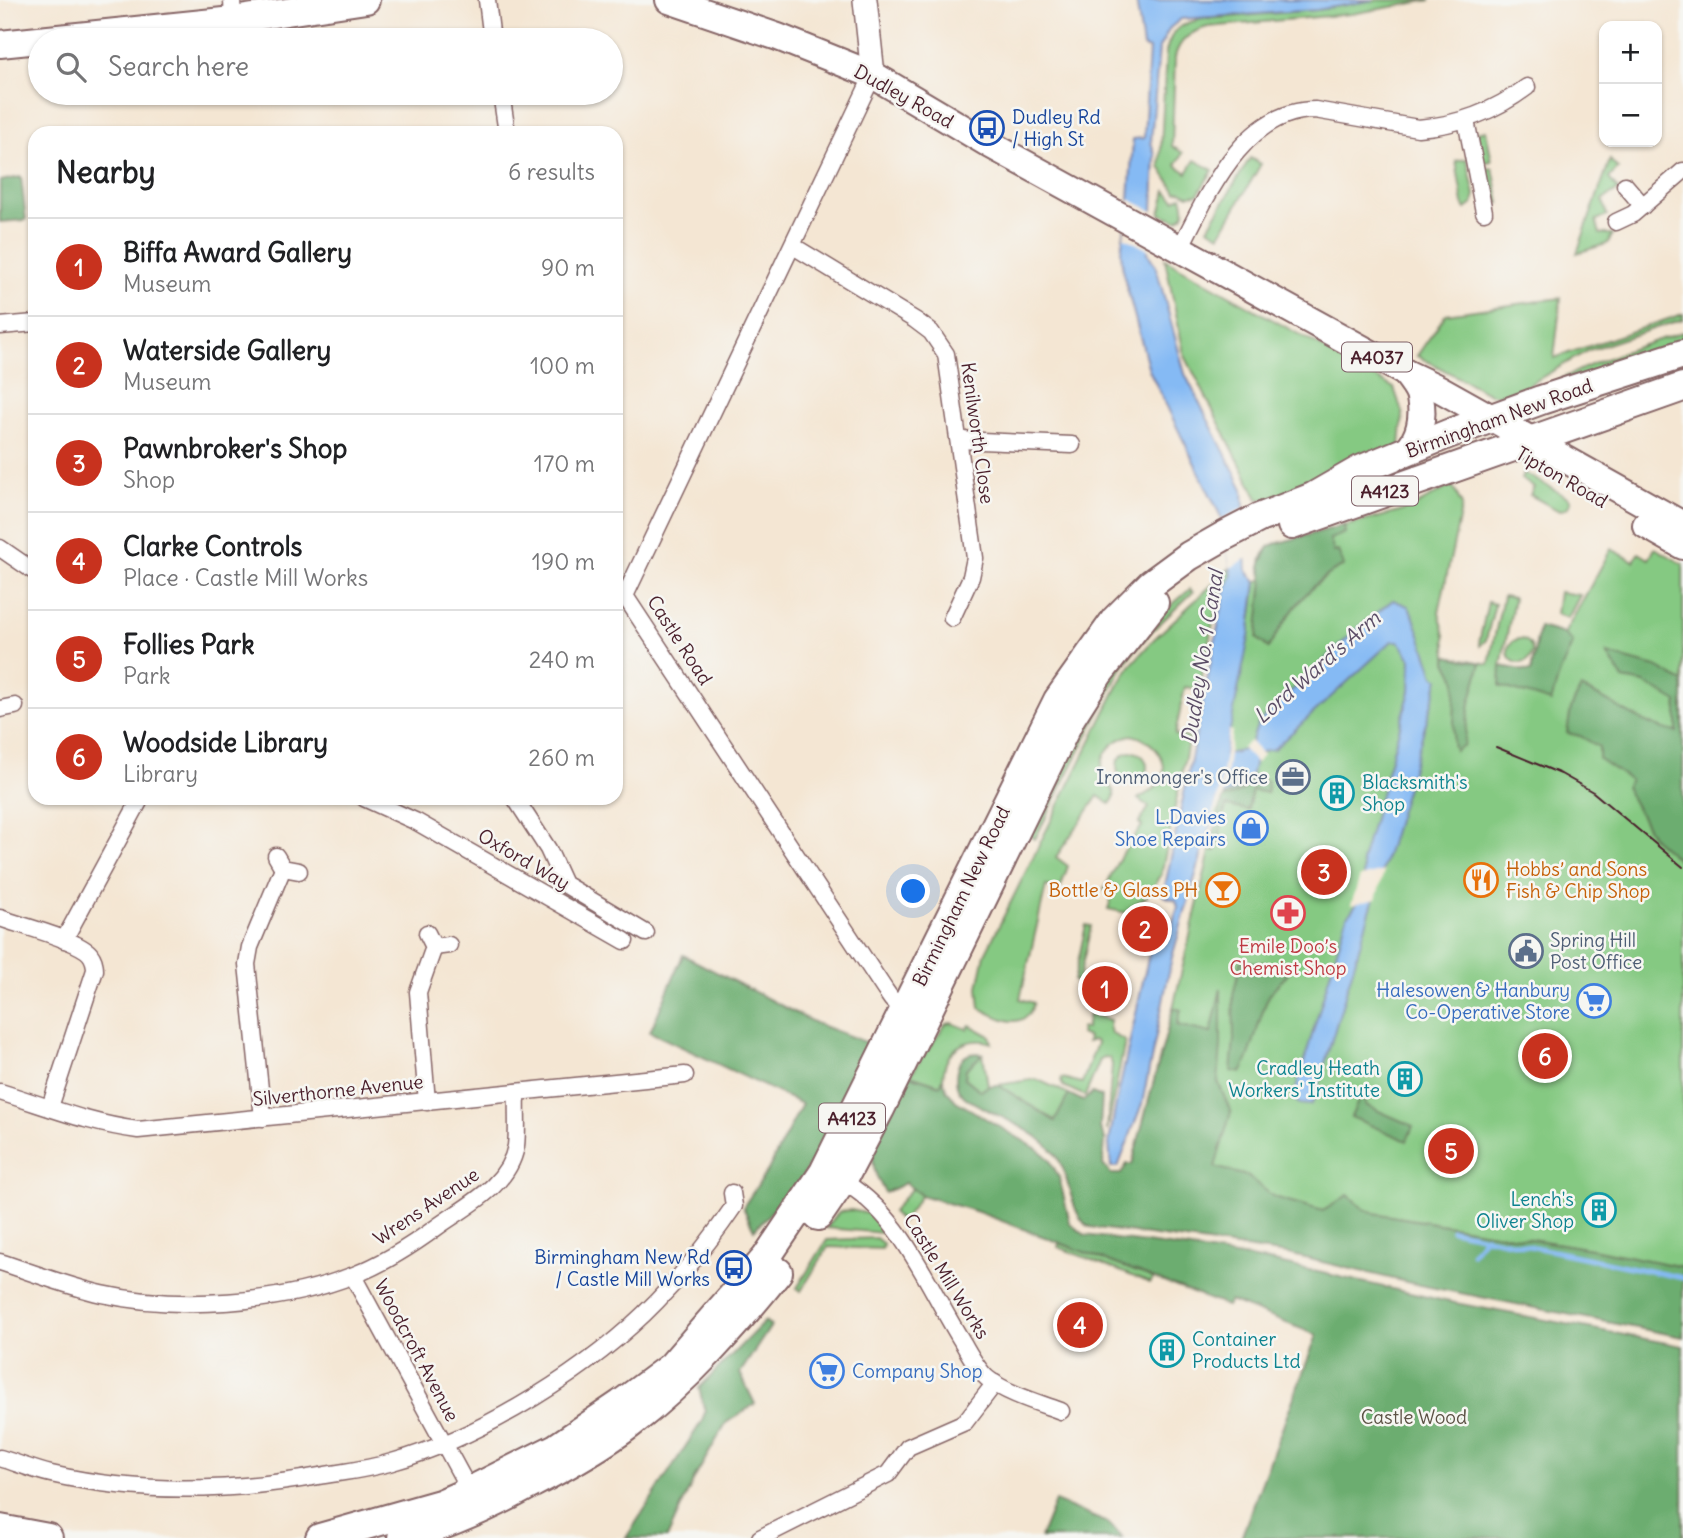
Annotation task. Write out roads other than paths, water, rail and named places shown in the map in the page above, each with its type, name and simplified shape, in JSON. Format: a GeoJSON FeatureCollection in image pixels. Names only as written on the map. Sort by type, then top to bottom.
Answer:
{"type":"FeatureCollection","features":[{"type":"Feature","properties":{"kind":"highway","name":"Birmingham New Road"},"geometry":{"type":"LineString","coordinates":[[1259,527],[1501,432],[1683,354]]}},
{"type":"Feature","properties":{"kind":"highway"},"geometry":{"type":"LineString","coordinates":[[1313,498],[1370,481],[1501,432],[1683,374]]}},
{"type":"Feature","properties":{"kind":"highway","name":"Birmingham New Road"},"geometry":{"type":"LineString","coordinates":[[833,1177],[907,1007],[1058,700],[1115,620],[1151,584],[1189,556],[1226,544],[1360,470],[1406,451],[1501,432],[1595,418],[1683,387]]}},
{"type":"Feature","properties":{"kind":"highway","name":"Birmingham New Road"},"geometry":{"type":"LineString","coordinates":[[402,1538],[432,1530],[621,1404],[672,1366],[766,1258],[833,1177],[880,1109],[1071,717],[1099,673],[1150,607],[1226,544]]}},
{"type":"Feature","properties":{"kind":"highway","name":"Birmingham New Road"},"geometry":{"type":"LineString","coordinates":[[320,1538],[440,1504],[474,1501]]}},
{"type":"Feature","properties":{"kind":"highway"},"geometry":{"type":"LineString","coordinates":[[0,1529],[48,1538]]}},
{"type":"Feature","properties":{"kind":"main road"},"geometry":{"type":"LineString","coordinates":[[109,28],[232,10],[366,0]]}},
{"type":"Feature","properties":{"kind":"main road","name":"Dudley Road"},"geometry":{"type":"LineString","coordinates":[[669,0],[778,37],[873,75],[991,145],[1172,244]]}},
{"type":"Feature","properties":{"kind":"main road"},"geometry":{"type":"LineString","coordinates":[[865,0],[873,75]]}},
{"type":"Feature","properties":{"kind":"main road"},"geometry":{"type":"LineString","coordinates":[[0,44],[28,40]]}},
{"type":"Feature","properties":{"kind":"main road","name":"A4037"},"geometry":{"type":"LineString","coordinates":[[1172,244],[1406,373]]}},
{"type":"Feature","properties":{"kind":"main road"},"geometry":{"type":"LineString","coordinates":[[1406,373],[1420,396],[1420,427],[1417,438],[1406,451]]}},
{"type":"Feature","properties":{"kind":"main road","name":"Tipton Road"},"geometry":{"type":"LineString","coordinates":[[1406,373],[1440,388],[1501,432],[1683,546]]}},
{"type":"Feature","properties":{"kind":"main road"},"geometry":{"type":"LineString","coordinates":[[1586,470],[1579,443],[1582,433],[1595,418]]}},
{"type":"Feature","properties":{"kind":"main road","name":"Tipton Road"},"geometry":{"type":"LineString","coordinates":[[1501,432],[1586,470],[1683,525]]}},
{"type":"Feature","properties":{"kind":"street"},"geometry":{"type":"LineString","coordinates":[[487,0],[490,28]]}},
{"type":"Feature","properties":{"kind":"street","name":"Castle Road"},"geometry":{"type":"LineString","coordinates":[[623,585],[793,246],[873,75]]}},
{"type":"Feature","properties":{"kind":"street"},"geometry":{"type":"LineString","coordinates":[[1172,244],[1202,207],[1237,152],[1254,134],[1281,116],[1299,110],[1315,110],[1418,128],[1466,120],[1506,103],[1527,87]]}},
{"type":"Feature","properties":{"kind":"street"},"geometry":{"type":"LineString","coordinates":[[503,105],[506,126]]}},
{"type":"Feature","properties":{"kind":"street"},"geometry":{"type":"LineString","coordinates":[[1466,120],[1484,212]]}},
{"type":"Feature","properties":{"kind":"street"},"geometry":{"type":"LineString","coordinates":[[1616,222],[1643,206],[1683,171]]}},
{"type":"Feature","properties":{"kind":"street"},"geometry":{"type":"LineString","coordinates":[[1625,186],[1643,206]]}},
{"type":"Feature","properties":{"kind":"street","name":"Kenilworth Close"},"geometry":{"type":"LineString","coordinates":[[793,246],[915,320],[931,332],[946,354],[975,558],[971,577],[952,618]]}},
{"type":"Feature","properties":{"kind":"street"},"geometry":{"type":"LineString","coordinates":[[0,326],[28,324]]}},
{"type":"Feature","properties":{"kind":"street"},"geometry":{"type":"LineString","coordinates":[[959,440],[1072,445]]}},
{"type":"Feature","properties":{"kind":"street"},"geometry":{"type":"LineString","coordinates":[[0,548],[28,567]]}},
{"type":"Feature","properties":{"kind":"street","name":"Castle Road"},"geometry":{"type":"LineString","coordinates":[[623,592],[892,1000],[907,1007]]}},
{"type":"Feature","properties":{"kind":"street"},"geometry":{"type":"LineString","coordinates":[[64,940],[137,805]]}},
{"type":"Feature","properties":{"kind":"street","name":"Oxford Way"},"geometry":{"type":"LineString","coordinates":[[379,805],[417,822],[625,941]]}},
{"type":"Feature","properties":{"kind":"street"},"geometry":{"type":"LineString","coordinates":[[520,805],[548,849],[564,884],[646,933]]}},
{"type":"Feature","properties":{"kind":"street"},"geometry":{"type":"LineString","coordinates":[[263,1118],[247,964],[250,947],[286,865]]}},
{"type":"Feature","properties":{"kind":"street"},"geometry":{"type":"LineString","coordinates":[[0,918],[64,940],[88,951],[94,959],[95,970],[50,1107]]}},
{"type":"Feature","properties":{"kind":"street"},"geometry":{"type":"LineString","coordinates":[[427,1101],[418,992],[436,942]]}},
{"type":"Feature","properties":{"kind":"street","name":"Silverthorne Avenue"},"geometry":{"type":"LineString","coordinates":[[0,1092],[112,1127],[138,1130],[685,1075]]}},
{"type":"Feature","properties":{"kind":"street","name":"Wrens Avenue"},"geometry":{"type":"LineString","coordinates":[[0,1262],[103,1294],[160,1302],[214,1303],[267,1298],[353,1276],[414,1244],[497,1184],[508,1168],[516,1146],[517,1093]]}},
{"type":"Feature","properties":{"kind":"street","name":"Castle Mill Works"},"geometry":{"type":"LineString","coordinates":[[833,1177],[879,1209],[894,1226],[979,1368],[995,1383],[1060,1411]]}},
{"type":"Feature","properties":{"kind":"street","name":"Woodcroft Avenue"},"geometry":{"type":"LineString","coordinates":[[0,1458],[64,1476],[127,1486],[196,1489],[269,1485],[330,1475],[391,1462],[443,1444],[514,1408],[574,1370],[621,1334],[656,1302],[703,1251],[734,1206],[732,1193]]}},
{"type":"Feature","properties":{"kind":"street","name":"Woodcroft Avenue"},"geometry":{"type":"LineString","coordinates":[[353,1276],[474,1501]]}},
{"type":"Feature","properties":{"kind":"street"},"geometry":{"type":"LineString","coordinates":[[760,1538],[888,1474],[908,1447],[965,1422],[995,1383]]}},
{"type":"Feature","properties":{"kind":"water","name":"Lord Ward's Arm"},"geometry":{"type":"Polygon","coordinates":[[[1136,0],[1374,0],[1317,10],[1181,19],[1170,28],[1159,48],[1151,142],[1155,155],[1148,253],[1156,267],[1185,374],[1243,489],[1247,571],[1256,582],[1249,637],[1225,754],[1250,746],[1259,722],[1358,628],[1393,600],[1408,606],[1434,675],[1439,679],[1314,1100],[1310,1105],[1300,1104],[1293,1099],[1347,916],[1361,890],[1362,861],[1410,691],[1411,659],[1399,641],[1392,641],[1274,749],[1260,753],[1245,784],[1218,798],[1172,957],[1142,1104],[1118,1167],[1111,1167],[1109,1143],[1115,1109],[1155,926],[1171,928],[1178,907],[1176,900],[1163,896],[1226,587],[1232,576],[1222,519],[1149,370],[1123,273],[1121,251],[1129,199],[1133,139],[1144,138],[1149,49],[1143,47],[1136,0]]]}},
{"type":"Feature","properties":{"kind":"waterway"},"geometry":{"type":"LineString","coordinates":[[1452,1230],[1683,1278]]}},
{"type":"Feature","properties":{"kind":"waterway"},"geometry":{"type":"LineString","coordinates":[[1472,1253],[1486,1236]]}},
{"type":"Feature","properties":{"kind":"tram line"},"geometry":{"type":"LineString","coordinates":[[1496,747],[1561,774],[1593,792],[1683,867]]}},
{"type":"Feature","properties":{"kind":"place","name":"Dudley Rd / High St"},"geometry":{"type":"Point","coordinates":[987,128]}},
{"type":"Feature","properties":{"kind":"place","name":"Ironmonger's Office"},"geometry":{"type":"Point","coordinates":[1293,777]}},
{"type":"Feature","properties":{"kind":"place","name":"Blacksmith's Shop"},"geometry":{"type":"Point","coordinates":[1337,793]}},
{"type":"Feature","properties":{"kind":"place","name":"L.Davies Shoe Repairs"},"geometry":{"type":"Point","coordinates":[1251,828]}},
{"type":"Feature","properties":{"kind":"place","name":"Pawnbroker's Shop"},"geometry":{"type":"Point","coordinates":[1324,872]}},
{"type":"Feature","properties":{"kind":"place","name":"Hobbs’ and Sons Fish & Chip Shop"},"geometry":{"type":"Point","coordinates":[1481,880]}},
{"type":"Feature","properties":{"kind":"place","name":"Bottle & Glass PH"},"geometry":{"type":"Point","coordinates":[1223,890]}},
{"type":"Feature","properties":{"kind":"place","name":"Emile Doo’s Chemist Shop"},"geometry":{"type":"Point","coordinates":[1288,913]}},
{"type":"Feature","properties":{"kind":"place","name":"Waterside Gallery"},"geometry":{"type":"Point","coordinates":[1145,929]}},
{"type":"Feature","properties":{"kind":"place","name":"Spring Hill Post Office"},"geometry":{"type":"Point","coordinates":[1526,951]}},
{"type":"Feature","properties":{"kind":"place","name":"Biffa Award Gallery"},"geometry":{"type":"Point","coordinates":[1105,989]}},
{"type":"Feature","properties":{"kind":"place","name":"Halesowen & Hanbury Co-Operative Store"},"geometry":{"type":"Point","coordinates":[1594,1001]}},
{"type":"Feature","properties":{"kind":"place","name":"Woodside Library"},"geometry":{"type":"Point","coordinates":[1545,1056]}},
{"type":"Feature","properties":{"kind":"place","name":"Cradley Heath Workers' Institute"},"geometry":{"type":"Point","coordinates":[1405,1079]}},
{"type":"Feature","properties":{"kind":"place","name":"Follies Park"},"geometry":{"type":"Point","coordinates":[1451,1151]}},
{"type":"Feature","properties":{"kind":"place","name":"Lench's Oliver Shop"},"geometry":{"type":"Point","coordinates":[1599,1210]}},
{"type":"Feature","properties":{"kind":"place","name":"Birmingham New Rd / Castle Mill Works"},"geometry":{"type":"Point","coordinates":[734,1268]}},
{"type":"Feature","properties":{"kind":"place","name":"Clarke Controls"},"geometry":{"type":"Point","coordinates":[1080,1325]}},
{"type":"Feature","properties":{"kind":"place","name":"Container Products Ltd"},"geometry":{"type":"Point","coordinates":[1167,1350]}},
{"type":"Feature","properties":{"kind":"place","name":"Company Shop"},"geometry":{"type":"Point","coordinates":[827,1371]}},
{"type":"Feature","properties":{"kind":"water label","name":"Dudley No. 1 Canal"},"geometry":{"type":"Point","coordinates":[1202,657]}},
{"type":"Feature","properties":{"kind":"park label","name":"Castle Wood"},"geometry":{"type":"Point","coordinates":[1414,1417]}}]}
